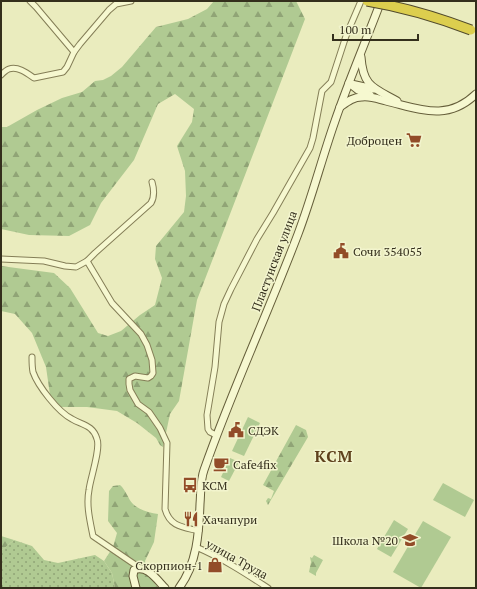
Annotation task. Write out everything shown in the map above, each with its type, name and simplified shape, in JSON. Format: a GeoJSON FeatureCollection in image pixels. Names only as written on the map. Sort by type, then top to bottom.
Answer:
{"type":"FeatureCollection","features":[{"type":"Feature","properties":{"kind":"highway"},"geometry":{"type":"LineString","coordinates":[[367,1],[444,19],[474,32]]}},
{"type":"Feature","properties":{"kind":"main road","name":"Пластунская улица"},"geometry":{"type":"LineString","coordinates":[[179,588],[185,580],[196,547],[199,531],[203,473],[216,435],[298,233],[340,107],[381,1]]}},
{"type":"Feature","properties":{"kind":"main road"},"geometry":{"type":"LineString","coordinates":[[360,54],[364,74],[374,93]]}},
{"type":"Feature","properties":{"kind":"main road"},"geometry":{"type":"LineString","coordinates":[[349,83],[406,106],[426,111],[451,109],[462,105],[476,94]]}},
{"type":"Feature","properties":{"kind":"main road"},"geometry":{"type":"LineString","coordinates":[[340,107],[355,98],[374,93]]}},
{"type":"Feature","properties":{"kind":"main road"},"geometry":{"type":"LineString","coordinates":[[136,588],[133,573],[134,570],[140,568],[148,570],[165,588]]}},
{"type":"Feature","properties":{"kind":"street"},"geometry":{"type":"LineString","coordinates":[[30,1],[74,52]]}},
{"type":"Feature","properties":{"kind":"street"},"geometry":{"type":"LineString","coordinates":[[1,75],[8,69],[16,68],[23,70],[34,78],[63,72],[67,68],[74,52],[109,10],[116,4],[131,1]]}},
{"type":"Feature","properties":{"kind":"street"},"geometry":{"type":"LineString","coordinates":[[216,435],[208,429],[206,415],[215,367],[219,322],[224,304],[257,239],[310,148],[322,91],[331,82],[346,36],[361,1]]}},
{"type":"Feature","properties":{"kind":"street"},"geometry":{"type":"LineString","coordinates":[[1,259],[44,261],[76,267],[87,261],[95,252],[151,203],[154,193],[152,182]]}},
{"type":"Feature","properties":{"kind":"street"},"geometry":{"type":"LineString","coordinates":[[87,261],[112,303],[141,334],[147,345],[152,360],[153,373],[151,376],[148,378],[135,376],[129,379],[129,384],[130,390],[138,404],[149,412],[168,443],[165,509],[167,516],[179,527],[199,531]]}},
{"type":"Feature","properties":{"kind":"street"},"geometry":{"type":"LineString","coordinates":[[32,357],[34,374],[40,386],[55,405],[70,418],[91,428],[98,439],[94,471],[88,491],[89,515],[93,536],[140,568]]}},
{"type":"Feature","properties":{"kind":"street","name":"улица Труда"},"geometry":{"type":"LineString","coordinates":[[196,547],[208,552],[268,588]]}},
{"type":"Feature","properties":{"kind":"green space"},"geometry":{"type":"Polygon","coordinates":[[[214,1],[296,1],[305,19],[197,300],[179,401],[170,414],[163,447],[156,438],[137,423],[117,411],[87,407],[60,407],[50,395],[46,367],[32,333],[15,314],[1,311],[1,266],[54,273],[70,288],[98,333],[108,336],[121,331],[155,305],[162,278],[155,259],[156,246],[184,212],[186,196],[185,171],[177,146],[192,122],[194,109],[175,94],[158,104],[134,160],[101,203],[90,225],[69,236],[29,235],[1,229],[1,127],[7,127],[62,98],[82,92],[95,81],[103,80],[111,76],[122,67],[156,27],[188,19],[207,9],[214,1]]]}},
{"type":"Feature","properties":{"kind":"green space"},"geometry":{"type":"Polygon","coordinates":[[[248,417],[260,423],[244,456],[232,451],[248,417]]]}},
{"type":"Feature","properties":{"kind":"green space"},"geometry":{"type":"Polygon","coordinates":[[[296,425],[306,430],[308,437],[268,505],[266,501],[268,498],[271,499],[274,491],[263,485],[296,425]]]}},
{"type":"Feature","properties":{"kind":"green space"},"geometry":{"type":"Polygon","coordinates":[[[230,458],[239,462],[229,481],[221,477],[230,458]]]}},
{"type":"Feature","properties":{"kind":"green space"},"geometry":{"type":"Polygon","coordinates":[[[443,483],[474,500],[465,517],[433,500],[443,483]]]}},
{"type":"Feature","properties":{"kind":"green space"},"geometry":{"type":"Polygon","coordinates":[[[120,485],[135,506],[145,511],[158,514],[154,542],[145,561],[148,574],[158,588],[115,588],[112,573],[104,561],[113,547],[117,533],[108,521],[109,491],[113,486],[120,485]]]}},
{"type":"Feature","properties":{"kind":"green space"},"geometry":{"type":"Polygon","coordinates":[[[394,520],[408,529],[391,557],[377,549],[394,520]]]}},
{"type":"Feature","properties":{"kind":"green space"},"geometry":{"type":"Polygon","coordinates":[[[423,521],[451,537],[421,588],[393,572],[423,521]]]}},
{"type":"Feature","properties":{"kind":"green space"},"geometry":{"type":"Polygon","coordinates":[[[1,536],[14,540],[1,551],[1,536]]]}},
{"type":"Feature","properties":{"kind":"green space"},"geometry":{"type":"Polygon","coordinates":[[[14,540],[32,546],[44,560],[58,563],[95,555],[104,561],[112,573],[115,588],[1,588],[1,551],[14,540]]]}},
{"type":"Feature","properties":{"kind":"green space"},"geometry":{"type":"Polygon","coordinates":[[[314,555],[323,560],[316,573],[316,576],[309,572],[311,562],[310,557],[312,558],[314,555]]]}},
{"type":"Feature","properties":{"kind":"place","name":"Доброцен"},"geometry":{"type":"Point","coordinates":[414,140]}},
{"type":"Feature","properties":{"kind":"place","name":"Сочи 354055"},"geometry":{"type":"Point","coordinates":[341,251]}},
{"type":"Feature","properties":{"kind":"place","name":"СДЭК"},"geometry":{"type":"Point","coordinates":[236,430]}},
{"type":"Feature","properties":{"kind":"place","name":"Cafe4fix"},"geometry":{"type":"Point","coordinates":[221,464]}},
{"type":"Feature","properties":{"kind":"place","name":"КСМ"},"geometry":{"type":"Point","coordinates":[190,485]}},
{"type":"Feature","properties":{"kind":"place","name":"Хачапури"},"geometry":{"type":"Point","coordinates":[191,519]}},
{"type":"Feature","properties":{"kind":"place","name":"Школа №20"},"geometry":{"type":"Point","coordinates":[410,540]}},
{"type":"Feature","properties":{"kind":"place","name":"Скорпион-1"},"geometry":{"type":"Point","coordinates":[215,565]}},
{"type":"Feature","properties":{"kind":"district","name":"КСМ"},"geometry":{"type":"Point","coordinates":[334,456]}}]}
